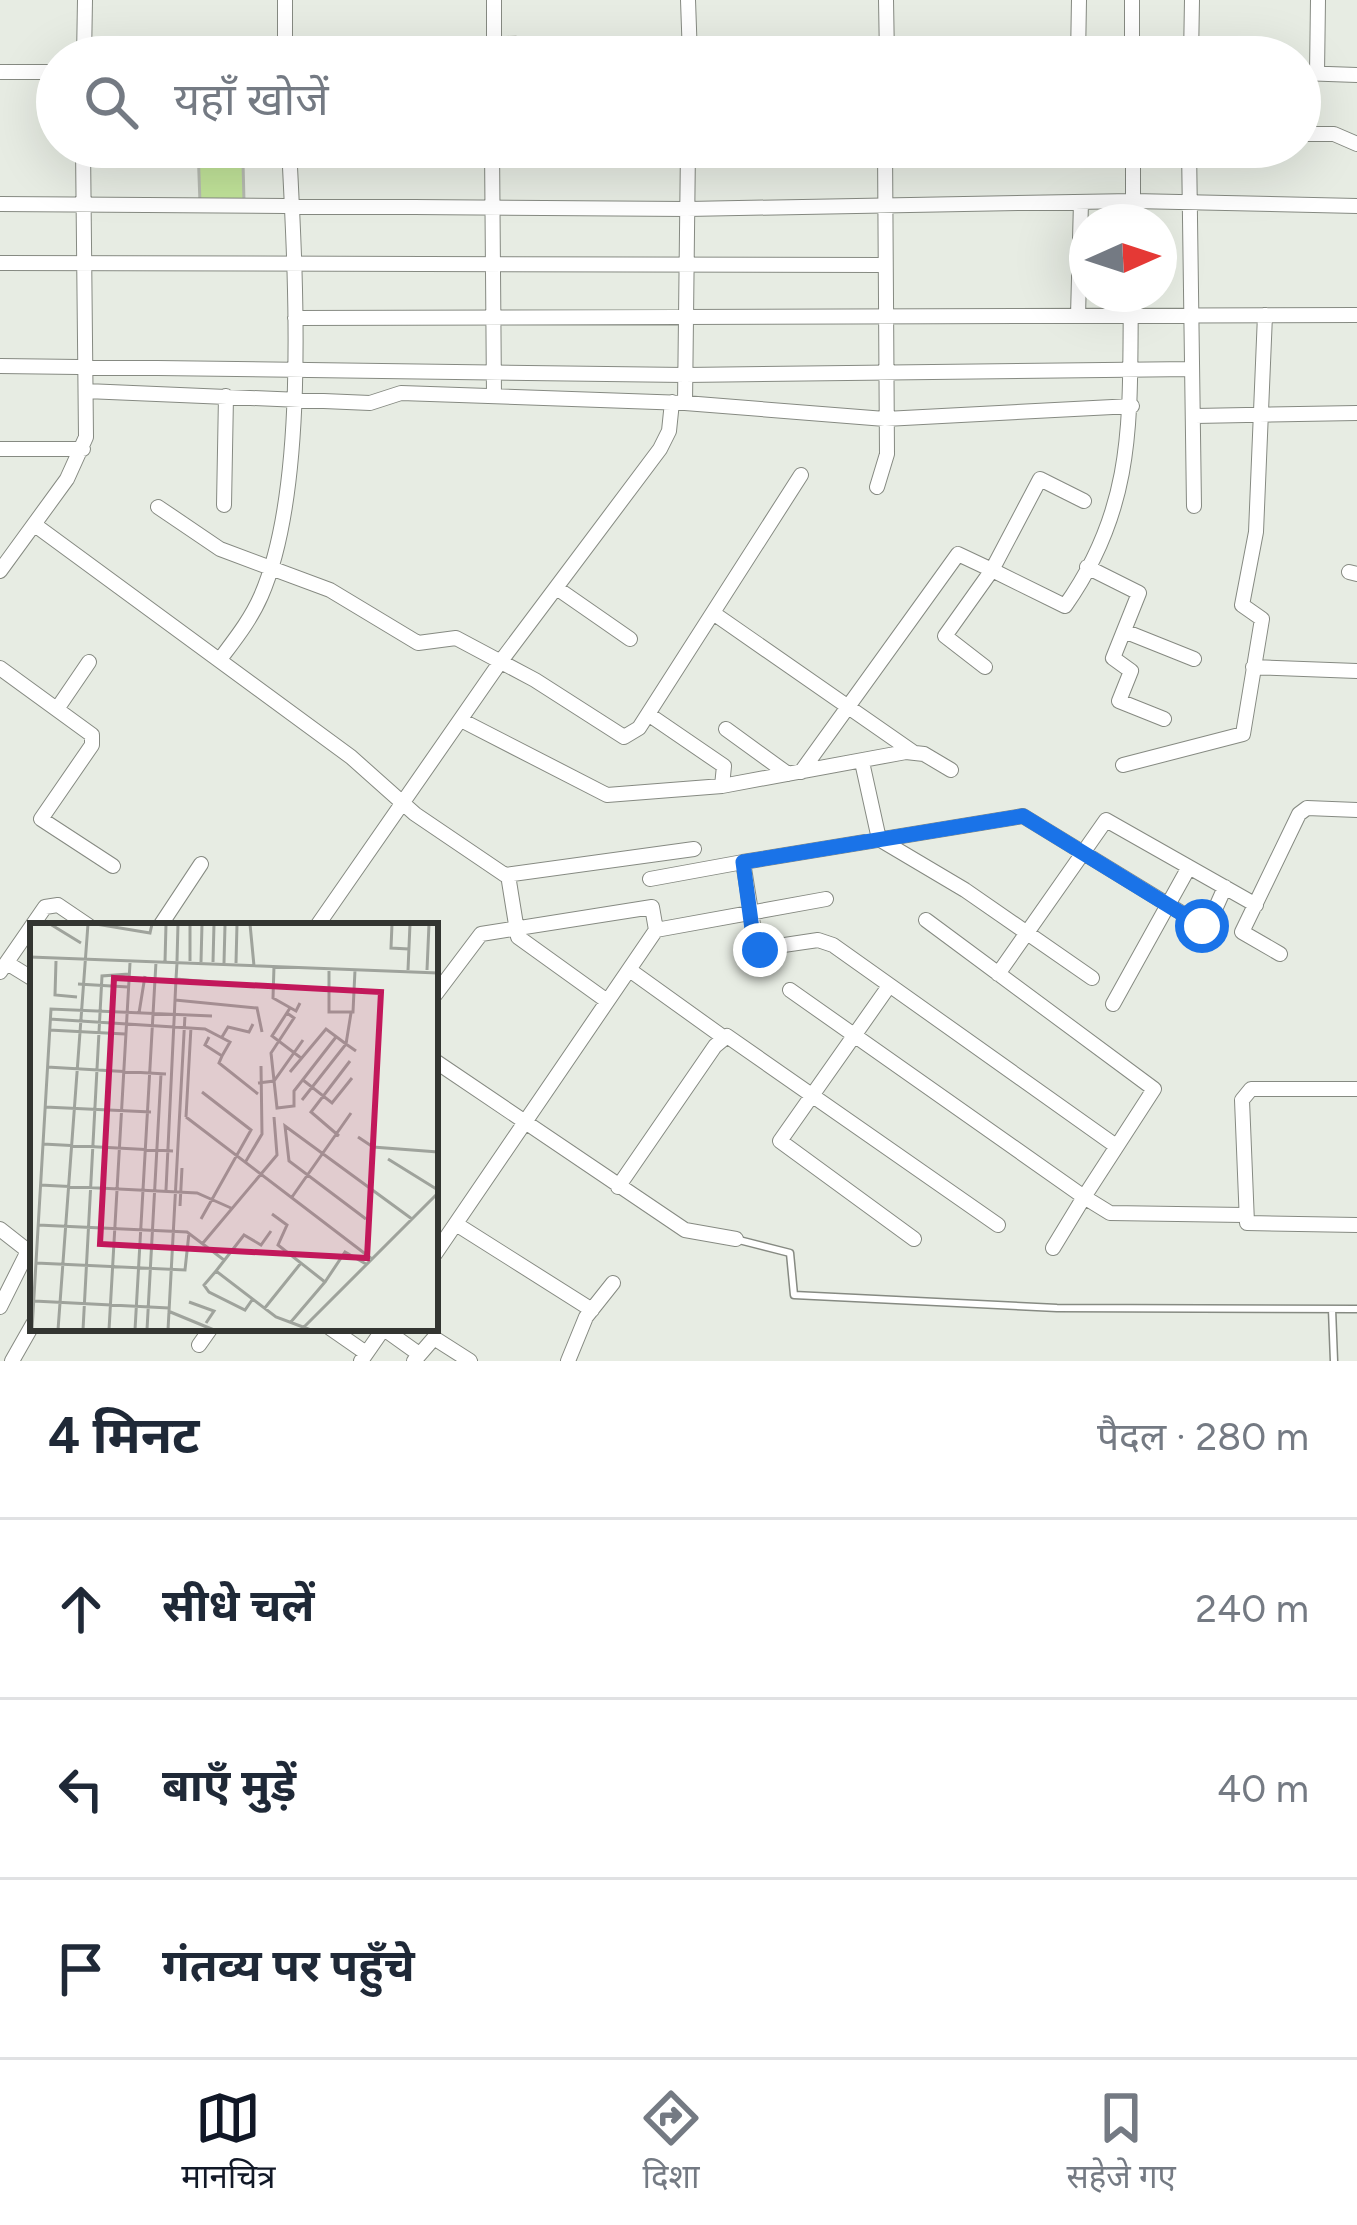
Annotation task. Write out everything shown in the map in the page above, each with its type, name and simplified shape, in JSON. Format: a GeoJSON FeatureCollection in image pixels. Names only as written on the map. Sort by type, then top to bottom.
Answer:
{"type":"FeatureCollection","features":[{"type":"Feature","properties":{"kind":"street"},"geometry":{"type":"LineString","coordinates":[[84,36],[85,0]]}},
{"type":"Feature","properties":{"kind":"street"},"geometry":{"type":"LineString","coordinates":[[285,0],[285,36]]}},
{"type":"Feature","properties":{"kind":"street"},"geometry":{"type":"LineString","coordinates":[[494,0],[494,36]]}},
{"type":"Feature","properties":{"kind":"street"},"geometry":{"type":"LineString","coordinates":[[688,0],[689,36]]}},
{"type":"Feature","properties":{"kind":"street"},"geometry":{"type":"LineString","coordinates":[[886,0],[887,36]]}},
{"type":"Feature","properties":{"kind":"street"},"geometry":{"type":"LineString","coordinates":[[1078,36],[1079,0]]}},
{"type":"Feature","properties":{"kind":"street"},"geometry":{"type":"LineString","coordinates":[[1132,0],[1132,36]]}},
{"type":"Feature","properties":{"kind":"street"},"geometry":{"type":"LineString","coordinates":[[1191,36],[1192,0]]}},
{"type":"Feature","properties":{"kind":"street"},"geometry":{"type":"LineString","coordinates":[[1318,0],[1318,36]]}},
{"type":"Feature","properties":{"kind":"street"},"geometry":{"type":"LineString","coordinates":[[0,72],[36,71]]}},
{"type":"Feature","properties":{"kind":"street"},"geometry":{"type":"LineString","coordinates":[[1321,73],[1357,74]]}},
{"type":"Feature","properties":{"kind":"street"},"geometry":{"type":"LineString","coordinates":[[1321,134],[1357,144]]}},
{"type":"Feature","properties":{"kind":"street"},"geometry":{"type":"LineString","coordinates":[[0,571],[83,449],[83,168]]}},
{"type":"Feature","properties":{"kind":"street"},"geometry":{"type":"LineString","coordinates":[[221,658],[250,619],[272,567],[284,516],[295,318],[290,168]]}},
{"type":"Feature","properties":{"kind":"street"},"geometry":{"type":"LineString","coordinates":[[492,168],[494,396]]}},
{"type":"Feature","properties":{"kind":"street"},"geometry":{"type":"LineString","coordinates":[[319,923],[669,431],[685,375],[688,168]]}},
{"type":"Feature","properties":{"kind":"street"},"geometry":{"type":"LineString","coordinates":[[877,487],[886,462],[885,168]]}},
{"type":"Feature","properties":{"kind":"street"},"geometry":{"type":"LineString","coordinates":[[1133,168],[1133,201]]}},
{"type":"Feature","properties":{"kind":"street"},"geometry":{"type":"LineString","coordinates":[[1190,168],[1194,506]]}},
{"type":"Feature","properties":{"kind":"street"},"geometry":{"type":"LineString","coordinates":[[0,204],[687,209],[1133,201],[1357,206]]}},
{"type":"Feature","properties":{"kind":"street"},"geometry":{"type":"LineString","coordinates":[[1078,316],[1081,202]]}},
{"type":"Feature","properties":{"kind":"street"},"geometry":{"type":"LineString","coordinates":[[0,263],[884,265]]}},
{"type":"Feature","properties":{"kind":"street"},"geometry":{"type":"LineString","coordinates":[[795,773],[849,708],[955,555],[1062,606],[1087,567],[1119,499],[1132,406],[1131,312]]}},
{"type":"Feature","properties":{"kind":"street"},"geometry":{"type":"LineString","coordinates":[[295,318],[687,321],[1357,314]]}},
{"type":"Feature","properties":{"kind":"street"},"geometry":{"type":"LineString","coordinates":[[1124,765],[1242,737],[1262,616],[1242,605],[1256,532],[1264,315]]}},
{"type":"Feature","properties":{"kind":"street"},"geometry":{"type":"LineString","coordinates":[[0,366],[685,375],[1192,369]]}},
{"type":"Feature","properties":{"kind":"street"},"geometry":{"type":"LineString","coordinates":[[86,392],[370,403],[401,393],[494,396],[678,403],[886,419],[1132,406]]}},
{"type":"Feature","properties":{"kind":"street"},"geometry":{"type":"LineString","coordinates":[[224,505],[226,395]]}},
{"type":"Feature","properties":{"kind":"street"},"geometry":{"type":"LineString","coordinates":[[1195,416],[1357,413]]}},
{"type":"Feature","properties":{"kind":"street"},"geometry":{"type":"LineString","coordinates":[[0,449],[83,449]]}},
{"type":"Feature","properties":{"kind":"street"},"geometry":{"type":"LineString","coordinates":[[158,507],[220,550],[330,590],[418,643],[451,637],[501,661],[619,737],[633,734],[648,714],[716,615],[801,475]]}},
{"type":"Feature","properties":{"kind":"street"},"geometry":{"type":"LineString","coordinates":[[985,667],[945,634],[992,570],[1040,478],[1084,501]]}},
{"type":"Feature","properties":{"kind":"street"},"geometry":{"type":"LineString","coordinates":[[34,525],[221,658],[402,801],[508,875],[694,849]]}},
{"type":"Feature","properties":{"kind":"street"},"geometry":{"type":"LineString","coordinates":[[1087,567],[1139,593],[1113,658],[1131,676],[1119,701],[1163,719]]}},
{"type":"Feature","properties":{"kind":"street"},"geometry":{"type":"LineString","coordinates":[[557,589],[631,639]]}},
{"type":"Feature","properties":{"kind":"street"},"geometry":{"type":"LineString","coordinates":[[716,615],[913,752],[951,770]]}},
{"type":"Feature","properties":{"kind":"street"},"geometry":{"type":"LineString","coordinates":[[1124,631],[1194,659]]}},
{"type":"Feature","properties":{"kind":"street"},"geometry":{"type":"LineString","coordinates":[[57,709],[89,662]]}},
{"type":"Feature","properties":{"kind":"street"},"geometry":{"type":"LineString","coordinates":[[1253,667],[1357,671]]}},
{"type":"Feature","properties":{"kind":"street"},"geometry":{"type":"LineString","coordinates":[[0,668],[89,731],[93,743],[42,821],[113,866]]}},
{"type":"Feature","properties":{"kind":"street"},"geometry":{"type":"LineString","coordinates":[[648,714],[724,766],[722,787]]}},
{"type":"Feature","properties":{"kind":"street"},"geometry":{"type":"LineString","coordinates":[[461,720],[607,794],[722,787],[913,752]]}},
{"type":"Feature","properties":{"kind":"street"},"geometry":{"type":"LineString","coordinates":[[726,729],[795,773]]}},
{"type":"Feature","properties":{"kind":"street"},"geometry":{"type":"LineString","coordinates":[[862,762],[879,839],[1092,978]]}},
{"type":"Feature","properties":{"kind":"street"},"geometry":{"type":"LineString","coordinates":[[1280,954],[1243,937],[1300,811],[1357,809]]}},
{"type":"Feature","properties":{"kind":"street"},"geometry":{"type":"LineString","coordinates":[[650,879],[1023,816],[1205,926],[1225,887]]}},
{"type":"Feature","properties":{"kind":"street"},"geometry":{"type":"LineString","coordinates":[[998,974],[1108,820],[1256,905]]}},
{"type":"Feature","properties":{"kind":"street"},"geometry":{"type":"LineString","coordinates":[[438,1250],[656,930],[647,857]]}},
{"type":"Feature","properties":{"kind":"street"},"geometry":{"type":"LineString","coordinates":[[743,862],[757,949],[822,940],[1116,1146]]}},
{"type":"Feature","properties":{"kind":"street"},"geometry":{"type":"LineString","coordinates":[[162,923],[201,864]]}},
{"type":"Feature","properties":{"kind":"street"},"geometry":{"type":"LineString","coordinates":[[1113,1004],[1189,866]]}},
{"type":"Feature","properties":{"kind":"street"},"geometry":{"type":"LineString","coordinates":[[508,875],[513,929],[526,944],[607,1001]]}},
{"type":"Feature","properties":{"kind":"street"},"geometry":{"type":"LineString","coordinates":[[656,930],[826,899]]}},
{"type":"Feature","properties":{"kind":"street"},"geometry":{"type":"LineString","coordinates":[[35,923],[49,904],[58,904],[85,923]]}},
{"type":"Feature","properties":{"kind":"street"},"geometry":{"type":"LineString","coordinates":[[438,991],[476,937],[652,907]]}},
{"type":"Feature","properties":{"kind":"street"},"geometry":{"type":"LineString","coordinates":[[926,920],[1154,1089],[1054,1248]]}},
{"type":"Feature","properties":{"kind":"street"},"geometry":{"type":"LineString","coordinates":[[3,968],[30,930]]}},
{"type":"Feature","properties":{"kind":"street"},"geometry":{"type":"LineString","coordinates":[[631,970],[998,1225]]}},
{"type":"Feature","properties":{"kind":"street"},"geometry":{"type":"LineString","coordinates":[[889,986],[782,1134],[781,1144],[914,1239]]}},
{"type":"Feature","properties":{"kind":"street"},"geometry":{"type":"LineString","coordinates":[[790,990],[1110,1213],[1244,1215]]}},
{"type":"Feature","properties":{"kind":"street"},"geometry":{"type":"LineString","coordinates":[[618,1187],[723,1037]]}},
{"type":"Feature","properties":{"kind":"street"},"geometry":{"type":"LineString","coordinates":[[438,1063],[685,1230],[736,1239]]}},
{"type":"Feature","properties":{"kind":"street"},"geometry":{"type":"LineString","coordinates":[[1357,1089],[1246,1091],[1244,1215],[1249,1225],[1357,1225]]}},
{"type":"Feature","properties":{"kind":"street"},"geometry":{"type":"LineString","coordinates":[[456,1224],[592,1310]]}},
{"type":"Feature","properties":{"kind":"street"},"geometry":{"type":"LineString","coordinates":[[0,1229],[28,1251],[0,1307]]}},
{"type":"Feature","properties":{"kind":"street"},"geometry":{"type":"LineString","coordinates":[[568,1361],[592,1310],[613,1283]]}},
{"type":"Feature","properties":{"kind":"street"},"geometry":{"type":"LineString","coordinates":[[12,1361],[30,1329]]}},
{"type":"Feature","properties":{"kind":"street"},"geometry":{"type":"LineString","coordinates":[[200,1345],[209,1331]]}},
{"type":"Feature","properties":{"kind":"street"},"geometry":{"type":"LineString","coordinates":[[333,1331],[363,1357],[382,1331]]}},
{"type":"Feature","properties":{"kind":"street"},"geometry":{"type":"LineString","coordinates":[[386,1331],[416,1357],[434,1338],[470,1361]]}},
{"type":"Feature","properties":{"kind":"lane"},"geometry":{"type":"LineString","coordinates":[[736,1239],[753,1248],[790,1253],[794,1295],[1057,1308],[1357,1309]]}},
{"type":"Feature","properties":{"kind":"lane"},"geometry":{"type":"LineString","coordinates":[[1332,1309],[1334,1361]]}},
{"type":"Feature","properties":{"kind":"building"},"geometry":{"type":"Polygon","coordinates":[[[199,168],[243,168],[244,202],[200,203],[199,168]]]}},
{"type":"Feature","properties":{"kind":"route"},"geometry":{"type":"LineString","coordinates":[[760,950],[754,944],[748,914],[743,862],[1018,816],[1086,851],[1202,926]]}}]}
